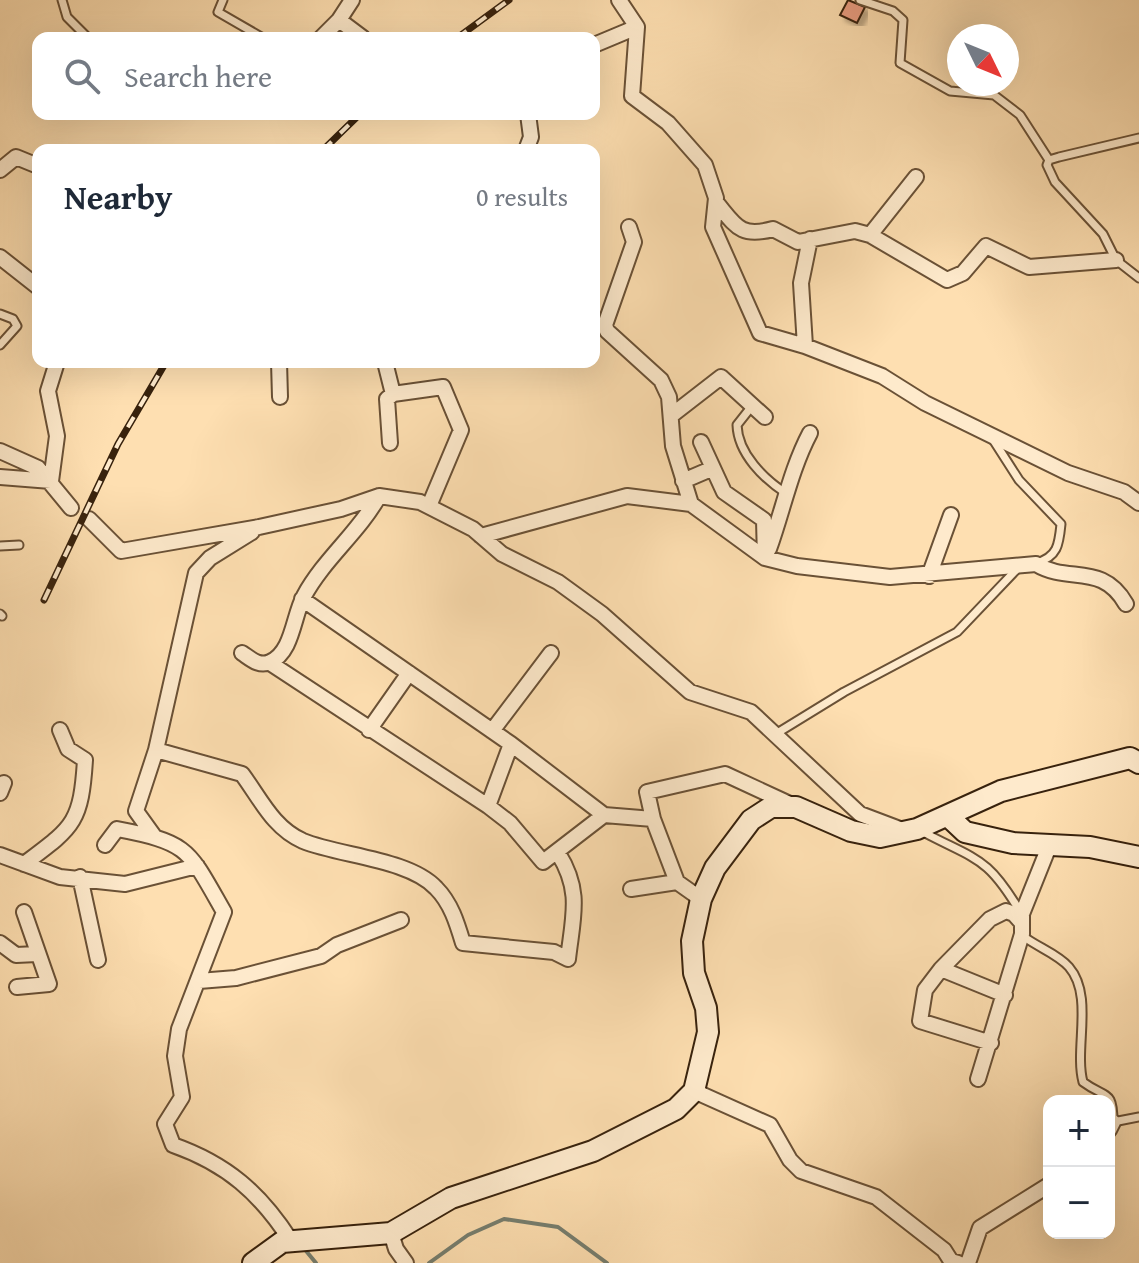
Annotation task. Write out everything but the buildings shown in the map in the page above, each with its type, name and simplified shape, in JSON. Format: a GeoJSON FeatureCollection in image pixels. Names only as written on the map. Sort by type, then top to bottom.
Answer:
{"type":"FeatureCollection","features":[{"type":"Feature","properties":{"kind":"street"},"geometry":{"type":"LineString","coordinates":[[327,32],[352,0]]}},
{"type":"Feature","properties":{"kind":"street"},"geometry":{"type":"LineString","coordinates":[[619,0],[637,27],[632,96],[668,123],[695,152],[705,165],[716,202],[739,230],[755,234],[773,229],[798,242],[855,231],[870,235],[947,280],[963,273],[986,246],[1029,267],[1116,260]]}},
{"type":"Feature","properties":{"kind":"street"},"geometry":{"type":"LineString","coordinates":[[339,20],[355,32]]}},
{"type":"Feature","properties":{"kind":"street"},"geometry":{"type":"LineString","coordinates":[[600,42],[637,27]]}},
{"type":"Feature","properties":{"kind":"street"},"geometry":{"type":"LineString","coordinates":[[528,144],[531,137],[529,120]]}},
{"type":"Feature","properties":{"kind":"street"},"geometry":{"type":"LineString","coordinates":[[0,170],[16,157],[32,164]]}},
{"type":"Feature","properties":{"kind":"street"},"geometry":{"type":"LineString","coordinates":[[870,235],[916,177]]}},
{"type":"Feature","properties":{"kind":"street"},"geometry":{"type":"LineString","coordinates":[[716,202],[713,227],[754,325],[772,339],[805,346],[882,376],[925,403],[991,436],[1068,473],[1124,492],[1139,503]]}},
{"type":"Feature","properties":{"kind":"street"},"geometry":{"type":"LineString","coordinates":[[629,227],[634,242],[605,325],[607,331],[661,380],[669,397],[673,446],[691,504]]}},
{"type":"Feature","properties":{"kind":"street"},"geometry":{"type":"LineString","coordinates":[[805,346],[801,283],[810,239]]}},
{"type":"Feature","properties":{"kind":"street"},"geometry":{"type":"LineString","coordinates":[[0,257],[32,282]]}},
{"type":"Feature","properties":{"kind":"street"},"geometry":{"type":"LineString","coordinates":[[51,481],[57,436],[48,391],[55,368]]}},
{"type":"Feature","properties":{"kind":"street"},"geometry":{"type":"LineString","coordinates":[[279,368],[280,397]]}},
{"type":"Feature","properties":{"kind":"street"},"geometry":{"type":"LineString","coordinates":[[386,368],[393,394]]}},
{"type":"Feature","properties":{"kind":"street"},"geometry":{"type":"LineString","coordinates":[[672,415],[721,377],[765,417]]}},
{"type":"Feature","properties":{"kind":"street"},"geometry":{"type":"LineString","coordinates":[[390,443],[387,399],[393,394],[443,387],[461,430],[429,506]]}},
{"type":"Feature","properties":{"kind":"street"},"geometry":{"type":"LineString","coordinates":[[765,558],[788,495],[795,461],[810,433]]}},
{"type":"Feature","properties":{"kind":"street"},"geometry":{"type":"LineString","coordinates":[[701,442],[724,492],[764,520],[765,558]]}},
{"type":"Feature","properties":{"kind":"street"},"geometry":{"type":"LineString","coordinates":[[0,451],[38,468],[71,508]]}},
{"type":"Feature","properties":{"kind":"street"},"geometry":{"type":"LineString","coordinates":[[683,481],[711,469]]}},
{"type":"Feature","properties":{"kind":"street"},"geometry":{"type":"LineString","coordinates":[[0,477],[9,475],[51,481]]}},
{"type":"Feature","properties":{"kind":"street"},"geometry":{"type":"LineString","coordinates":[[270,663],[285,649],[302,599],[369,514],[379,496]]}},
{"type":"Feature","properties":{"kind":"street"},"geometry":{"type":"LineString","coordinates":[[89,519],[121,551],[259,527],[341,509],[379,496],[429,506],[454,517],[502,554],[558,582],[602,614],[690,692],[751,712],[860,814],[911,830]]}},
{"type":"Feature","properties":{"kind":"street"},"geometry":{"type":"LineString","coordinates":[[481,536],[627,496],[691,504],[765,558],[797,566],[890,577],[929,576],[1036,564],[1044,569],[1091,576],[1116,586],[1126,604]]}},
{"type":"Feature","properties":{"kind":"street"},"geometry":{"type":"LineString","coordinates":[[929,576],[951,515]]}},
{"type":"Feature","properties":{"kind":"street"},"geometry":{"type":"LineString","coordinates":[[154,836],[136,811],[156,750],[196,573],[210,558],[259,527]]}},
{"type":"Feature","properties":{"kind":"street"},"geometry":{"type":"LineString","coordinates":[[302,599],[511,744],[604,815],[653,819]]}},
{"type":"Feature","properties":{"kind":"street"},"geometry":{"type":"LineString","coordinates":[[242,653],[257,663],[270,663],[488,806],[510,823],[543,862],[604,815]]}},
{"type":"Feature","properties":{"kind":"street"},"geometry":{"type":"LineString","coordinates":[[492,731],[551,653]]}},
{"type":"Feature","properties":{"kind":"street"},"geometry":{"type":"LineString","coordinates":[[369,730],[409,673]]}},
{"type":"Feature","properties":{"kind":"street"},"geometry":{"type":"LineString","coordinates":[[24,864],[68,831],[82,803],[85,760],[68,749],[60,730]]}},
{"type":"Feature","properties":{"kind":"street"},"geometry":{"type":"LineString","coordinates":[[488,806],[511,744]]}},
{"type":"Feature","properties":{"kind":"street"},"geometry":{"type":"LineString","coordinates":[[156,750],[242,774],[269,814],[302,841],[412,873],[435,886],[452,910],[463,943],[554,952],[568,959],[574,904],[572,875],[558,853]]}},
{"type":"Feature","properties":{"kind":"street"},"geometry":{"type":"LineString","coordinates":[[701,899],[677,882],[653,819],[647,792],[725,774],[851,831],[880,837],[911,830],[948,816],[1001,791],[1110,762],[1130,758],[1139,763]]}},
{"type":"Feature","properties":{"kind":"street"},"geometry":{"type":"LineString","coordinates":[[253,1263],[282,1242],[391,1233],[451,1198],[593,1151],[676,1109],[694,1091],[708,1032],[706,1008],[694,973],[692,941],[701,899],[715,868],[751,820],[771,807],[796,807]]}},
{"type":"Feature","properties":{"kind":"street"},"geometry":{"type":"LineString","coordinates":[[948,816],[965,832],[1013,843],[1050,844],[1139,857]]}},
{"type":"Feature","properties":{"kind":"street"},"geometry":{"type":"LineString","coordinates":[[105,845],[117,829],[176,843],[197,866],[224,912],[179,1029],[175,1056],[182,1097],[165,1124],[173,1145],[210,1158],[258,1195],[291,1241]]}},
{"type":"Feature","properties":{"kind":"street"},"geometry":{"type":"LineString","coordinates":[[978,1079],[1005,995],[1022,924],[1050,844]]}},
{"type":"Feature","properties":{"kind":"street"},"geometry":{"type":"LineString","coordinates":[[0,855],[60,877],[125,884],[197,866]]}},
{"type":"Feature","properties":{"kind":"street"},"geometry":{"type":"LineString","coordinates":[[80,877],[98,960]]}},
{"type":"Feature","properties":{"kind":"street"},"geometry":{"type":"LineString","coordinates":[[631,889],[677,882]]}},
{"type":"Feature","properties":{"kind":"street"},"geometry":{"type":"LineString","coordinates":[[991,1043],[920,1021],[925,990],[990,919],[1006,911],[1014,914],[1022,924]]}},
{"type":"Feature","properties":{"kind":"street"},"geometry":{"type":"LineString","coordinates":[[17,987],[49,984],[24,912]]}},
{"type":"Feature","properties":{"kind":"street"},"geometry":{"type":"LineString","coordinates":[[199,981],[236,978],[321,956],[337,945],[401,920]]}},
{"type":"Feature","properties":{"kind":"street"},"geometry":{"type":"LineString","coordinates":[[0,943],[16,955],[37,954]]}},
{"type":"Feature","properties":{"kind":"street"},"geometry":{"type":"LineString","coordinates":[[941,969],[1005,995]]}},
{"type":"Feature","properties":{"kind":"street"},"geometry":{"type":"LineString","coordinates":[[694,1091],[770,1125],[790,1160],[801,1171],[876,1197],[944,1250],[951,1261],[958,1263]]}},
{"type":"Feature","properties":{"kind":"street"},"geometry":{"type":"LineString","coordinates":[[968,1263],[980,1228],[1043,1189]]}},
{"type":"Feature","properties":{"kind":"street"},"geometry":{"type":"LineString","coordinates":[[391,1233],[396,1249],[406,1263]]}},
{"type":"Feature","properties":{"kind":"lane"},"geometry":{"type":"LineString","coordinates":[[62,0],[67,17],[82,32]]}},
{"type":"Feature","properties":{"kind":"lane"},"geometry":{"type":"LineString","coordinates":[[223,0],[218,12],[253,32]]}},
{"type":"Feature","properties":{"kind":"lane"},"geometry":{"type":"LineString","coordinates":[[860,0],[893,11],[903,20],[898,56],[906,69],[950,91],[994,95],[1020,115],[1049,160],[1051,177],[1103,234],[1116,260],[1139,278]]}},
{"type":"Feature","properties":{"kind":"lane"},"geometry":{"type":"LineString","coordinates":[[1049,160],[1139,138]]}},
{"type":"Feature","properties":{"kind":"lane"},"geometry":{"type":"LineString","coordinates":[[0,314],[13,319],[17,326],[0,345]]}},
{"type":"Feature","properties":{"kind":"lane"},"geometry":{"type":"LineString","coordinates":[[752,406],[737,425],[738,435],[754,466],[788,495]]}},
{"type":"Feature","properties":{"kind":"lane"},"geometry":{"type":"LineString","coordinates":[[991,436],[1019,480],[1061,524],[1059,546],[1049,559],[1036,564]]}},
{"type":"Feature","properties":{"kind":"lane"},"geometry":{"type":"LineString","coordinates":[[0,546],[19,545]]}},
{"type":"Feature","properties":{"kind":"lane"},"geometry":{"type":"LineString","coordinates":[[774,735],[844,692],[957,632],[1019,566]]}},
{"type":"Feature","properties":{"kind":"lane"},"geometry":{"type":"LineString","coordinates":[[911,830],[986,863],[998,875],[1022,924],[1066,964],[1074,975],[1081,1017],[1080,1070],[1083,1082],[1109,1095]]}},
{"type":"Feature","properties":{"kind":"lane"},"geometry":{"type":"LineString","coordinates":[[1115,1125],[1139,1117]]}},
{"type":"Feature","properties":{"kind":"waterway"},"geometry":{"type":"LineString","coordinates":[[429,1263],[468,1235],[504,1219],[558,1227],[607,1263]]}},
{"type":"Feature","properties":{"kind":"waterway"},"geometry":{"type":"LineString","coordinates":[[302,1246],[316,1263]]}},
{"type":"Feature","properties":{"kind":"railway"},"geometry":{"type":"LineString","coordinates":[[465,32],[509,0]]}},
{"type":"Feature","properties":{"kind":"railway"},"geometry":{"type":"LineString","coordinates":[[329,144],[354,120]]}},
{"type":"Feature","properties":{"kind":"railway"},"geometry":{"type":"LineString","coordinates":[[44,600],[118,444],[162,368]]}}]}
